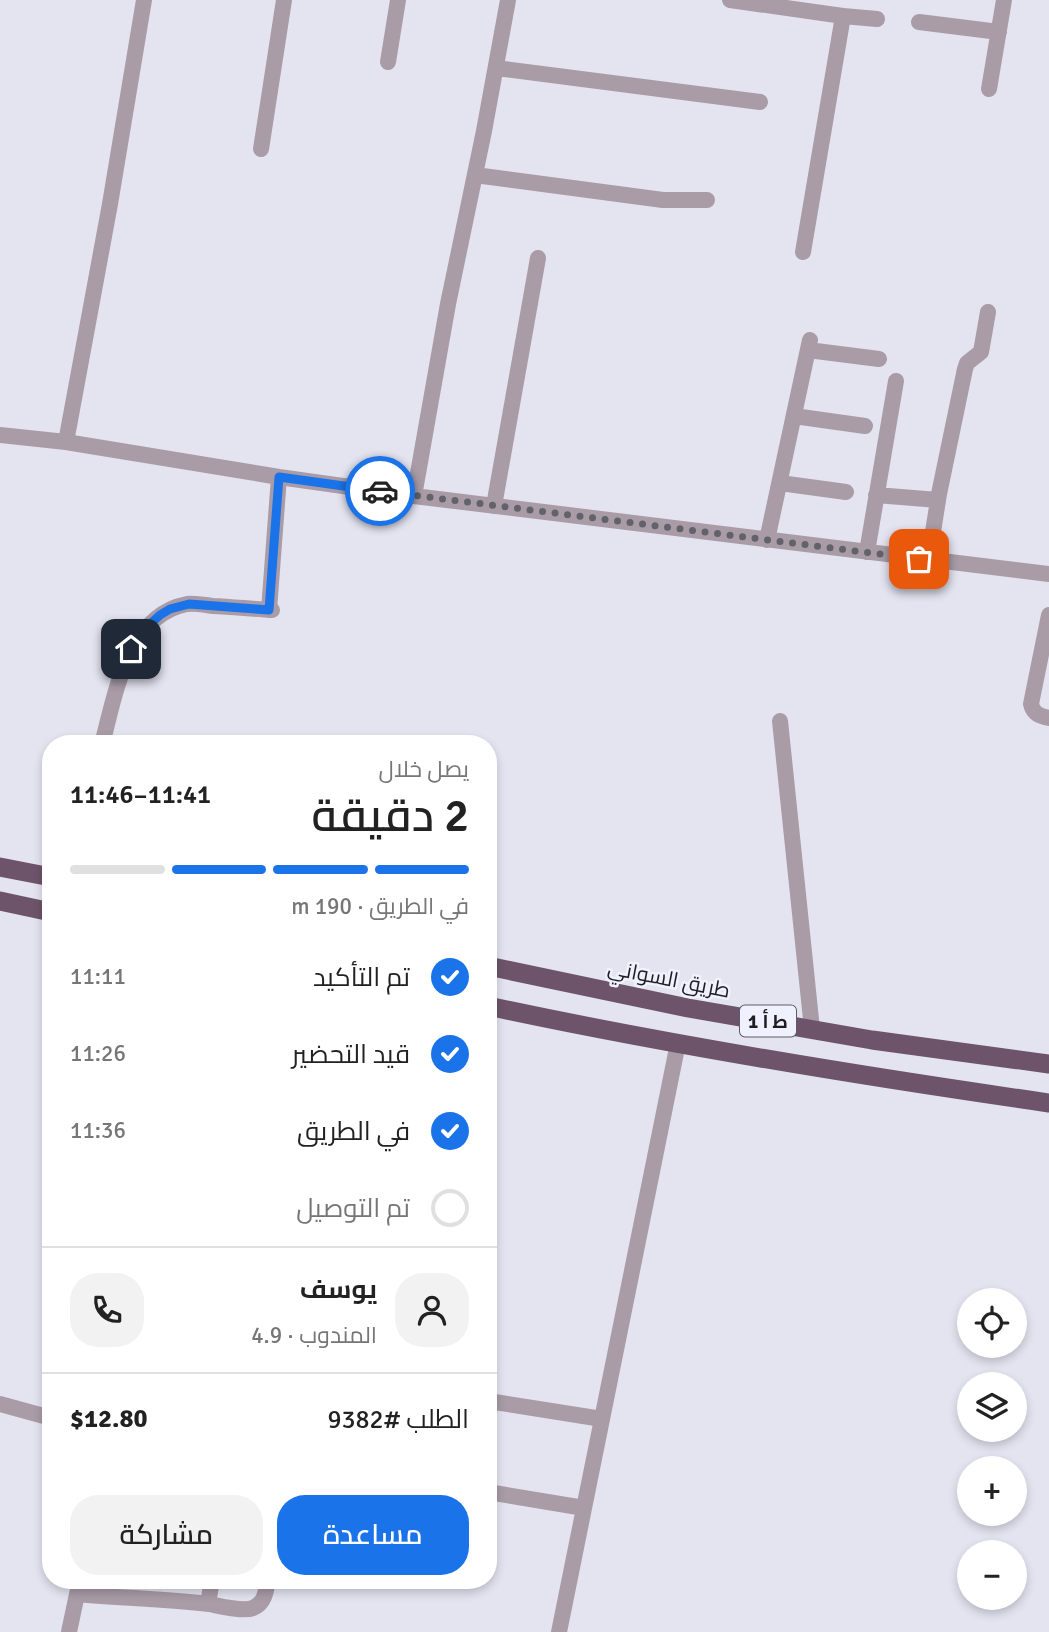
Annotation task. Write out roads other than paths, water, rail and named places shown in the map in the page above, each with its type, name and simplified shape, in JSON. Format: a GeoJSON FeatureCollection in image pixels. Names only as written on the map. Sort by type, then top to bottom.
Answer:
{"type":"FeatureCollection","features":[{"type":"Feature","properties":{"kind":"highway"},"geometry":{"type":"LineString","coordinates":[[0,867],[42,875]]}},
{"type":"Feature","properties":{"kind":"highway"},"geometry":{"type":"LineString","coordinates":[[0,901],[42,910]]}},
{"type":"Feature","properties":{"kind":"highway","name":"طريق السواني"},"geometry":{"type":"LineString","coordinates":[[497,968],[688,1007],[872,1040],[1049,1064]]}},
{"type":"Feature","properties":{"kind":"highway","name":"ط أ 1"},"geometry":{"type":"LineString","coordinates":[[497,1008],[678,1043],[909,1083],[1049,1103]]}},
{"type":"Feature","properties":{"kind":"street"},"geometry":{"type":"LineString","coordinates":[[66,442],[144,0]]}},
{"type":"Feature","properties":{"kind":"street"},"geometry":{"type":"LineString","coordinates":[[261,149],[285,0]]}},
{"type":"Feature","properties":{"kind":"street"},"geometry":{"type":"LineString","coordinates":[[388,62],[398,0]]}},
{"type":"Feature","properties":{"kind":"street"},"geometry":{"type":"LineString","coordinates":[[414,496],[447,304],[508,0]]}},
{"type":"Feature","properties":{"kind":"street"},"geometry":{"type":"LineString","coordinates":[[730,0],[834,10],[877,19]]}},
{"type":"Feature","properties":{"kind":"street"},"geometry":{"type":"LineString","coordinates":[[989,89],[1004,0]]}},
{"type":"Feature","properties":{"kind":"street"},"geometry":{"type":"LineString","coordinates":[[803,252],[834,10]]}},
{"type":"Feature","properties":{"kind":"street"},"geometry":{"type":"LineString","coordinates":[[919,22],[999,32]]}},
{"type":"Feature","properties":{"kind":"street"},"geometry":{"type":"LineString","coordinates":[[496,68],[760,103]]}},
{"type":"Feature","properties":{"kind":"street"},"geometry":{"type":"LineString","coordinates":[[475,175],[663,200],[707,200]]}},
{"type":"Feature","properties":{"kind":"street"},"geometry":{"type":"LineString","coordinates":[[494,506],[538,258]]}},
{"type":"Feature","properties":{"kind":"street"},"geometry":{"type":"LineString","coordinates":[[932,537],[965,369],[967,363],[981,352],[988,312]]}},
{"type":"Feature","properties":{"kind":"street"},"geometry":{"type":"LineString","coordinates":[[768,540],[809,345],[879,359]]}},
{"type":"Feature","properties":{"kind":"street"},"geometry":{"type":"LineString","coordinates":[[867,552],[896,381]]}},
{"type":"Feature","properties":{"kind":"street"},"geometry":{"type":"LineString","coordinates":[[794,416],[866,426]]}},
{"type":"Feature","properties":{"kind":"street"},"geometry":{"type":"LineString","coordinates":[[0,435],[66,442],[414,496],[1049,575]]}},
{"type":"Feature","properties":{"kind":"street"},"geometry":{"type":"LineString","coordinates":[[105,735],[120,677],[131,649],[160,615],[189,604],[271,610],[279,477]]}},
{"type":"Feature","properties":{"kind":"street"},"geometry":{"type":"LineString","coordinates":[[779,483],[846,492]]}},
{"type":"Feature","properties":{"kind":"street"},"geometry":{"type":"LineString","coordinates":[[877,495],[938,499]]}},
{"type":"Feature","properties":{"kind":"street"},"geometry":{"type":"LineString","coordinates":[[1049,615],[1031,704],[1032,710],[1037,714],[1049,718]]}},
{"type":"Feature","properties":{"kind":"street"},"geometry":{"type":"LineString","coordinates":[[780,721],[812,1029]]}},
{"type":"Feature","properties":{"kind":"street"},"geometry":{"type":"LineString","coordinates":[[559,1632],[678,1043]]}},
{"type":"Feature","properties":{"kind":"street"},"geometry":{"type":"LineString","coordinates":[[497,1402],[602,1419]]}},
{"type":"Feature","properties":{"kind":"street"},"geometry":{"type":"LineString","coordinates":[[0,1404],[42,1416]]}},
{"type":"Feature","properties":{"kind":"street"},"geometry":{"type":"LineString","coordinates":[[497,1494],[584,1508]]}},
{"type":"Feature","properties":{"kind":"street"},"geometry":{"type":"LineString","coordinates":[[69,1632],[78,1589]]}},
{"type":"Feature","properties":{"kind":"street"},"geometry":{"type":"LineString","coordinates":[[93,1589],[246,1609],[260,1603],[267,1589]]}},
{"type":"Feature","properties":{"kind":"street"},"geometry":{"type":"LineString","coordinates":[[208,1604],[210,1589]]}}]}
